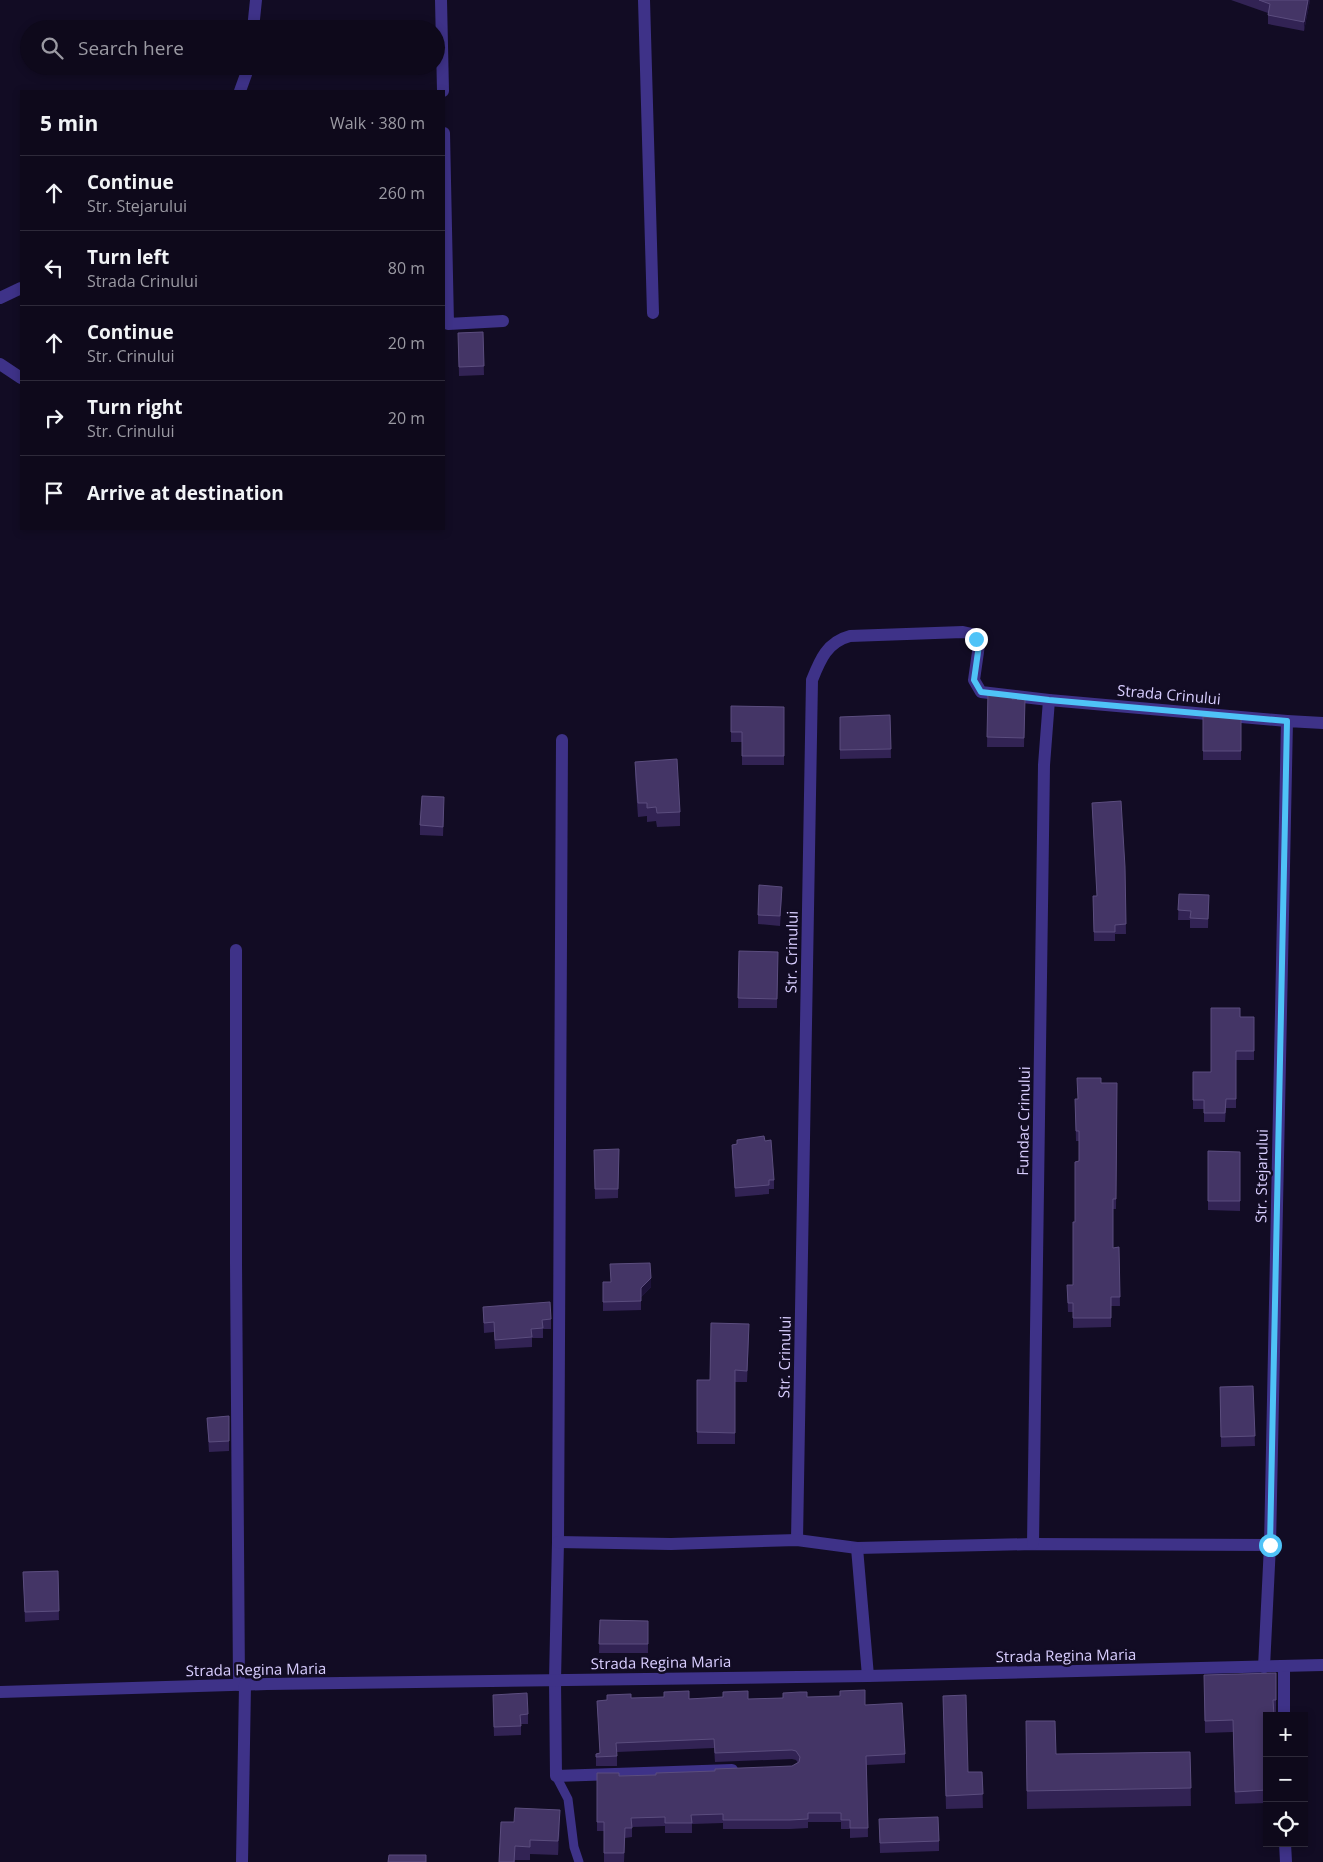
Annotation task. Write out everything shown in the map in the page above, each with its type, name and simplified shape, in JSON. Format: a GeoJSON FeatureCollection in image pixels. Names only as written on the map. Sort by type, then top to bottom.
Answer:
{"type":"FeatureCollection","features":[{"type":"Feature","properties":{"kind":"street"},"geometry":{"type":"LineString","coordinates":[[254,20],[256,0]]}},
{"type":"Feature","properties":{"kind":"street"},"geometry":{"type":"LineString","coordinates":[[441,0],[441,20]]}},
{"type":"Feature","properties":{"kind":"street"},"geometry":{"type":"LineString","coordinates":[[644,0],[653,313]]}},
{"type":"Feature","properties":{"kind":"street"},"geometry":{"type":"LineString","coordinates":[[240,90],[245,75]]}},
{"type":"Feature","properties":{"kind":"street"},"geometry":{"type":"LineString","coordinates":[[443,75],[443,90]]}},
{"type":"Feature","properties":{"kind":"street"},"geometry":{"type":"LineString","coordinates":[[445,181],[448,324],[503,322]]}},
{"type":"Feature","properties":{"kind":"street"},"geometry":{"type":"LineString","coordinates":[[0,298],[20,288]]}},
{"type":"Feature","properties":{"kind":"street"},"geometry":{"type":"LineString","coordinates":[[0,364],[20,377]]}},
{"type":"Feature","properties":{"kind":"street","name":"Str. Crinului"},"geometry":{"type":"LineString","coordinates":[[797,1540],[812,680],[822,657],[832,644],[840,639],[850,636],[962,632],[972,634],[979,645],[974,680],[981,692],[1049,700]]}},
{"type":"Feature","properties":{"kind":"street","name":"Strada Crinului"},"geometry":{"type":"LineString","coordinates":[[1049,700],[1287,721]]}},
{"type":"Feature","properties":{"kind":"street","name":"Fundac Crinului"},"geometry":{"type":"LineString","coordinates":[[1033,1544],[1044,765],[1049,700]]}},
{"type":"Feature","properties":{"kind":"street"},"geometry":{"type":"LineString","coordinates":[[1287,721],[1323,722]]}},
{"type":"Feature","properties":{"kind":"street","name":"Str. Stejarului"},"geometry":{"type":"LineString","coordinates":[[1264,1667],[1270,1545],[1287,721]]}},
{"type":"Feature","properties":{"kind":"street"},"geometry":{"type":"LineString","coordinates":[[562,740],[558,1542],[555,1680],[556,1776],[742,1769]]}},
{"type":"Feature","properties":{"kind":"street"},"geometry":{"type":"LineString","coordinates":[[236,950],[236,1213],[242,1685],[242,1862]]}},
{"type":"Feature","properties":{"kind":"street"},"geometry":{"type":"LineString","coordinates":[[558,1542],[671,1544],[797,1540],[857,1548],[1033,1544],[1270,1545]]}},
{"type":"Feature","properties":{"kind":"street"},"geometry":{"type":"LineString","coordinates":[[857,1548],[868,1676]]}},
{"type":"Feature","properties":{"kind":"street","name":"Strada Regina Maria"},"geometry":{"type":"LineString","coordinates":[[0,1692],[242,1685],[868,1676],[1323,1665]]}},
{"type":"Feature","properties":{"kind":"street"},"geometry":{"type":"LineString","coordinates":[[1284,1667],[1284,1712]]}},
{"type":"Feature","properties":{"kind":"street"},"geometry":{"type":"LineString","coordinates":[[1285,1847],[1286,1862]]}},
{"type":"Feature","properties":{"kind":"lane"},"geometry":{"type":"LineString","coordinates":[[556,1776],[568,1799],[574,1847],[579,1862]]}},
{"type":"Feature","properties":{"kind":"building"},"geometry":{"type":"Polygon","coordinates":[[[1259,0],[1308,0],[1304,22],[1268,15],[1270,4],[1259,0]]]}},
{"type":"Feature","properties":{"kind":"building"},"geometry":{"type":"Polygon","coordinates":[[[483,332],[484,366],[459,367],[458,333],[483,332]]]}},
{"type":"Feature","properties":{"kind":"building"},"geometry":{"type":"Polygon","coordinates":[[[988,692],[1012,694],[1012,699],[1025,699],[1024,738],[987,737],[988,692]]]}},
{"type":"Feature","properties":{"kind":"building"},"geometry":{"type":"Polygon","coordinates":[[[731,706],[784,707],[784,756],[742,756],[742,732],[731,732],[731,706]]]}},
{"type":"Feature","properties":{"kind":"building"},"geometry":{"type":"Polygon","coordinates":[[[890,715],[891,749],[840,750],[840,717],[890,715]]]}},
{"type":"Feature","properties":{"kind":"building"},"geometry":{"type":"Polygon","coordinates":[[[1203,717],[1241,718],[1241,751],[1203,751],[1203,717]]]}},
{"type":"Feature","properties":{"kind":"building"},"geometry":{"type":"Polygon","coordinates":[[[677,759],[680,812],[657,813],[656,807],[647,808],[647,803],[638,803],[635,762],[677,759]]]}},
{"type":"Feature","properties":{"kind":"building"},"geometry":{"type":"Polygon","coordinates":[[[422,796],[444,797],[443,827],[420,825],[422,796]]]}},
{"type":"Feature","properties":{"kind":"building"},"geometry":{"type":"Polygon","coordinates":[[[1121,801],[1126,924],[1115,925],[1115,932],[1094,932],[1093,896],[1097,896],[1092,803],[1121,801]]]}},
{"type":"Feature","properties":{"kind":"building"},"geometry":{"type":"Polygon","coordinates":[[[759,885],[782,887],[780,916],[758,915],[759,885]]]}},
{"type":"Feature","properties":{"kind":"building"},"geometry":{"type":"Polygon","coordinates":[[[1179,894],[1209,895],[1208,919],[1190,918],[1191,911],[1178,910],[1179,894]]]}},
{"type":"Feature","properties":{"kind":"building"},"geometry":{"type":"Polygon","coordinates":[[[739,951],[778,952],[777,999],[738,998],[739,951]]]}},
{"type":"Feature","properties":{"kind":"building"},"geometry":{"type":"Polygon","coordinates":[[[1211,1008],[1240,1008],[1240,1017],[1254,1017],[1254,1051],[1236,1051],[1236,1099],[1226,1099],[1225,1113],[1204,1113],[1204,1100],[1193,1100],[1193,1072],[1211,1072],[1211,1008]]]}},
{"type":"Feature","properties":{"kind":"building"},"geometry":{"type":"Polygon","coordinates":[[[1077,1078],[1101,1078],[1101,1083],[1117,1083],[1116,1199],[1113,1199],[1113,1248],[1119,1247],[1120,1297],[1111,1297],[1111,1318],[1073,1318],[1073,1303],[1068,1303],[1067,1285],[1073,1285],[1075,1162],[1079,1161],[1079,1131],[1076,1131],[1075,1099],[1078,1099],[1077,1078]]]}},
{"type":"Feature","properties":{"kind":"building"},"geometry":{"type":"Polygon","coordinates":[[[764,1136],[765,1141],[771,1140],[774,1180],[769,1180],[769,1185],[735,1188],[732,1145],[737,1144],[737,1140],[764,1136]]]}},
{"type":"Feature","properties":{"kind":"building"},"geometry":{"type":"Polygon","coordinates":[[[619,1149],[618,1189],[595,1189],[594,1150],[619,1149]]]}},
{"type":"Feature","properties":{"kind":"building"},"geometry":{"type":"Polygon","coordinates":[[[1208,1151],[1240,1152],[1240,1201],[1208,1201],[1208,1151]]]}},
{"type":"Feature","properties":{"kind":"building"},"geometry":{"type":"Polygon","coordinates":[[[650,1263],[651,1278],[641,1288],[641,1301],[603,1302],[603,1282],[611,1282],[610,1264],[650,1263]]]}},
{"type":"Feature","properties":{"kind":"building"},"geometry":{"type":"Polygon","coordinates":[[[550,1302],[551,1319],[542,1320],[543,1328],[531,1329],[532,1337],[495,1340],[494,1322],[484,1323],[483,1307],[550,1302]]]}},
{"type":"Feature","properties":{"kind":"building"},"geometry":{"type":"Polygon","coordinates":[[[711,1323],[749,1324],[747,1371],[735,1370],[735,1433],[697,1432],[697,1380],[710,1380],[711,1323]]]}},
{"type":"Feature","properties":{"kind":"building"},"geometry":{"type":"Polygon","coordinates":[[[1253,1386],[1255,1436],[1221,1437],[1220,1387],[1253,1386]]]}},
{"type":"Feature","properties":{"kind":"building"},"geometry":{"type":"Polygon","coordinates":[[[229,1416],[229,1441],[209,1442],[207,1418],[229,1416]]]}},
{"type":"Feature","properties":{"kind":"building"},"geometry":{"type":"Polygon","coordinates":[[[58,1571],[59,1611],[25,1612],[23,1572],[58,1571]]]}},
{"type":"Feature","properties":{"kind":"building"},"geometry":{"type":"Polygon","coordinates":[[[600,1620],[648,1621],[648,1644],[599,1644],[600,1620]]]}},
{"type":"Feature","properties":{"kind":"building"},"geometry":{"type":"Polygon","coordinates":[[[1276,1673],[1276,1700],[1273,1700],[1274,1712],[1263,1712],[1263,1790],[1235,1792],[1233,1720],[1205,1721],[1204,1675],[1276,1673]]]}},
{"type":"Feature","properties":{"kind":"building"},"geometry":{"type":"Polygon","coordinates":[[[865,1690],[865,1705],[902,1703],[905,1754],[866,1756],[868,1828],[850,1828],[850,1820],[841,1820],[841,1813],[808,1813],[808,1819],[790,1820],[723,1820],[723,1814],[691,1815],[692,1823],[665,1823],[665,1817],[631,1818],[632,1828],[625,1828],[624,1853],[604,1853],[604,1822],[597,1822],[597,1773],[619,1773],[619,1776],[656,1775],[656,1773],[715,1771],[715,1769],[792,1766],[799,1762],[800,1757],[796,1751],[792,1750],[715,1753],[714,1739],[616,1743],[617,1756],[596,1757],[596,1754],[600,1753],[597,1701],[607,1700],[607,1695],[631,1694],[631,1698],[664,1697],[664,1692],[689,1691],[689,1699],[723,1697],[723,1692],[748,1691],[748,1699],[783,1698],[783,1693],[800,1692],[807,1692],[807,1697],[840,1696],[840,1691],[865,1690]]]}},
{"type":"Feature","properties":{"kind":"building"},"geometry":{"type":"Polygon","coordinates":[[[527,1693],[528,1714],[520,1715],[521,1726],[494,1727],[493,1695],[527,1693]]]}},
{"type":"Feature","properties":{"kind":"building"},"geometry":{"type":"Polygon","coordinates":[[[966,1695],[968,1772],[982,1772],[983,1794],[946,1796],[943,1696],[966,1695]]]}},
{"type":"Feature","properties":{"kind":"building"},"geometry":{"type":"Polygon","coordinates":[[[1026,1721],[1055,1721],[1056,1754],[1190,1752],[1191,1788],[1027,1791],[1026,1721]]]}},
{"type":"Feature","properties":{"kind":"building"},"geometry":{"type":"Polygon","coordinates":[[[515,1808],[560,1810],[558,1841],[530,1840],[530,1847],[515,1846],[514,1862],[499,1862],[501,1822],[514,1822],[515,1808]]]}},
{"type":"Feature","properties":{"kind":"building"},"geometry":{"type":"Polygon","coordinates":[[[938,1817],[939,1841],[880,1843],[879,1819],[938,1817]]]}},
{"type":"Feature","properties":{"kind":"building"},"geometry":{"type":"Polygon","coordinates":[[[389,1855],[426,1855],[426,1862],[388,1862],[389,1855]]]}},
{"type":"Feature","properties":{"kind":"route"},"geometry":{"type":"LineString","coordinates":[[976,639],[979,645],[974,680],[981,692],[1049,700],[1287,721],[1270,1545]]}}]}
